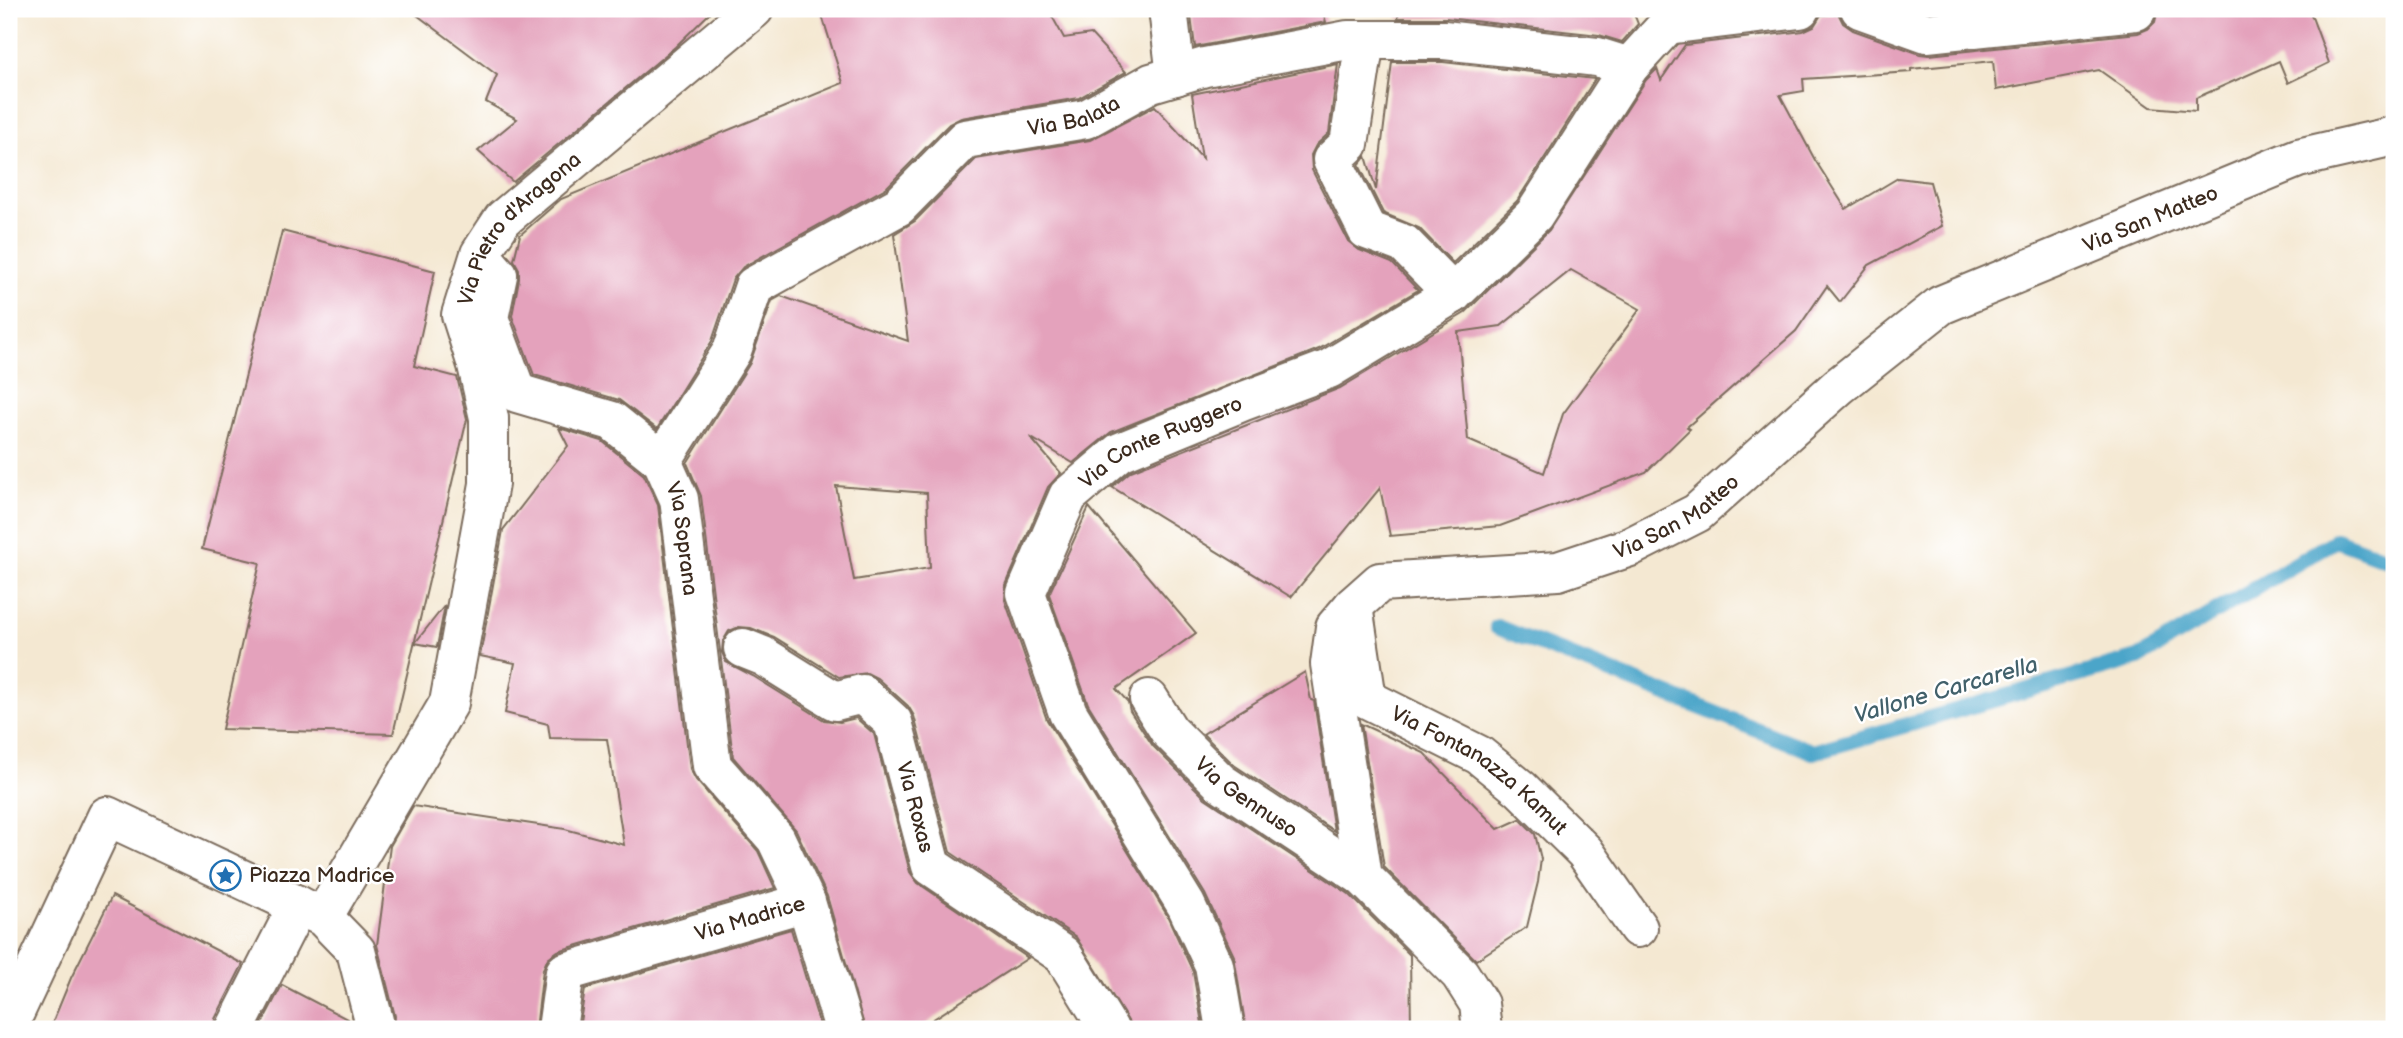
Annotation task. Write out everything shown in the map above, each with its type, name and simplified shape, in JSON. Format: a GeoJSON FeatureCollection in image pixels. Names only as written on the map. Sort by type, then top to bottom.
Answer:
{"type":"FeatureCollection","features":[{"type":"Feature","properties":{"kind":"street","name":"Via Pietro d'Aragona"},"geometry":{"type":"LineString","coordinates":[[235,1029],[263,974],[390,804],[449,703],[489,484],[489,418],[477,365],[461,315],[480,254],[503,219],[754,9]]}},
{"type":"Feature","properties":{"kind":"street"},"geometry":{"type":"LineString","coordinates":[[1168,9],[1176,76]]}},
{"type":"Feature","properties":{"kind":"street"},"geometry":{"type":"LineString","coordinates":[[1674,17],[1800,9]]}},
{"type":"Feature","properties":{"kind":"street"},"geometry":{"type":"LineString","coordinates":[[1860,9],[1927,33],[2136,9]]}},
{"type":"Feature","properties":{"kind":"street","name":"Via Conte Ruggero"},"geometry":{"type":"LineString","coordinates":[[1226,1029],[1214,965],[1186,905],[1068,713],[1026,593],[1068,496],[1120,452],[1329,369],[1453,294],[1534,215],[1629,67],[1674,17]]}},
{"type":"Feature","properties":{"kind":"street","name":"Via Balata"},"geometry":{"type":"LineString","coordinates":[[662,461],[732,351],[754,286],[899,206],[965,139],[1087,119],[1151,83],[1205,67],[1348,40],[1444,40],[1597,57],[1629,67]]}},
{"type":"Feature","properties":{"kind":"street"},"geometry":{"type":"LineString","coordinates":[[1365,40],[1349,144],[1332,160],[1367,230],[1404,244],[1453,294]]}},
{"type":"Feature","properties":{"kind":"street","name":"Via San Matteo"},"geometry":{"type":"LineString","coordinates":[[1363,877],[1330,664],[1335,627],[1353,606],[1380,582],[1558,571],[1630,547],[1696,513],[1839,386],[1941,305],[2298,158],[2394,136]]}},
{"type":"Feature","properties":{"kind":"street","name":"Via Soprana"},"geometry":{"type":"LineString","coordinates":[[480,254],[498,275],[489,318],[517,393],[612,421],[662,461],[679,499],[712,766],[776,839],[806,902]]}},
{"type":"Feature","properties":{"kind":"street","name":"Via Fontanazza Kamut"},"geometry":{"type":"LineString","coordinates":[[1353,606],[1367,699],[1479,755],[1521,789],[1585,852],[1638,928]]}},
{"type":"Feature","properties":{"kind":"street","name":"Via Roxas"},"geometry":{"type":"LineString","coordinates":[[743,648],[763,656],[835,702],[862,694],[893,722],[931,866],[1063,955],[1109,1029]]}},
{"type":"Feature","properties":{"kind":"street","name":"Via Gennuso"},"geometry":{"type":"LineString","coordinates":[[1149,699],[1169,731],[1220,782],[1363,877]]}},
{"type":"Feature","properties":{"kind":"street"},"geometry":{"type":"LineString","coordinates":[[9,1024],[107,816],[311,911],[356,951],[373,1025]]}},
{"type":"Feature","properties":{"kind":"street"},"geometry":{"type":"LineString","coordinates":[[1363,877],[1461,974],[1479,1003],[1482,1029]]}},
{"type":"Feature","properties":{"kind":"street","name":"Via Madrice"},"geometry":{"type":"LineString","coordinates":[[557,1029],[565,972],[806,902],[844,1029]]}},
{"type":"Feature","properties":{"kind":"building"},"geometry":{"type":"Polygon","coordinates":[[[409,9],[714,9],[675,47],[513,182],[478,151],[517,119],[486,102],[497,75],[409,9]]]}},
{"type":"Feature","properties":{"kind":"building"},"geometry":{"type":"Polygon","coordinates":[[[820,9],[1048,9],[1064,38],[1091,34],[1126,72],[1079,98],[961,118],[949,124],[886,188],[743,267],[733,279],[712,341],[657,429],[619,400],[534,375],[512,316],[519,279],[519,269],[514,260],[520,235],[561,199],[843,83],[820,9]]]}},
{"type":"Feature","properties":{"kind":"building"},"geometry":{"type":"Polygon","coordinates":[[[1190,9],[1322,9],[1326,22],[1195,47],[1190,9]]]}},
{"type":"Feature","properties":{"kind":"building"},"geometry":{"type":"Polygon","coordinates":[[[1399,9],[1632,9],[1638,24],[1622,42],[1599,35],[1446,18],[1398,18],[1399,9]]]}},
{"type":"Feature","properties":{"kind":"building"},"geometry":{"type":"Polygon","coordinates":[[[2158,9],[2309,9],[2329,63],[2288,83],[2279,61],[2196,98],[2196,111],[2151,107],[2099,70],[1996,90],[1993,61],[1911,69],[1911,72],[1803,79],[1804,91],[1780,95],[1815,160],[1846,209],[1898,178],[1930,182],[1942,226],[1869,265],[1840,302],[1827,286],[1796,331],[1687,427],[1690,429],[1646,472],[1500,526],[1390,536],[1380,488],[1291,597],[1112,487],[1131,471],[1340,388],[1465,313],[1549,230],[1646,80],[1657,69],[1661,80],[1685,45],[1803,31],[1814,26],[1821,15],[1838,13],[1843,23],[1853,30],[1929,55],[2138,33],[2155,22],[2158,9]],[[1571,270],[1501,326],[1458,332],[1468,440],[1544,473],[1563,414],[1640,309],[1571,270]]]}},
{"type":"Feature","properties":{"kind":"building"},"geometry":{"type":"Polygon","coordinates":[[[1392,62],[1443,62],[1595,79],[1517,201],[1453,263],[1419,228],[1383,213],[1359,165],[1366,156],[1376,190],[1392,62]]]}},
{"type":"Feature","properties":{"kind":"building"},"geometry":{"type":"Polygon","coordinates":[[[1338,64],[1329,133],[1316,145],[1311,155],[1312,170],[1348,241],[1359,250],[1392,263],[1418,290],[1319,349],[1111,432],[1073,463],[1030,437],[1061,473],[1048,487],[1006,585],[1005,600],[1047,720],[1167,915],[1193,972],[1203,1029],[1133,1029],[1076,937],[950,852],[914,716],[908,706],[877,678],[867,673],[839,677],[774,637],[751,628],[739,627],[729,631],[723,641],[722,652],[726,662],[824,720],[840,722],[856,718],[874,734],[910,872],[918,883],[1028,958],[918,1029],[865,1029],[827,896],[796,830],[733,757],[701,496],[687,463],[750,363],[772,301],[781,296],[908,341],[894,234],[915,221],[976,159],[1090,140],[1155,106],[1202,158],[1192,94],[1338,64]],[[836,486],[854,580],[930,568],[927,493],[836,486]]]}},
{"type":"Feature","properties":{"kind":"building"},"geometry":{"type":"Polygon","coordinates":[[[282,231],[435,271],[414,366],[457,377],[467,419],[393,734],[222,729],[260,563],[202,549],[282,231]]]}},
{"type":"Feature","properties":{"kind":"building"},"geometry":{"type":"Polygon","coordinates":[[[559,428],[602,441],[644,475],[658,505],[690,769],[696,780],[758,851],[775,888],[558,951],[548,958],[543,969],[536,1029],[394,1029],[395,1016],[377,945],[390,846],[413,806],[565,829],[624,845],[607,739],[550,738],[548,724],[505,713],[515,663],[480,656],[503,530],[568,446],[559,428]]]}},
{"type":"Feature","properties":{"kind":"building"},"geometry":{"type":"Polygon","coordinates":[[[1089,507],[1196,633],[1116,689],[1128,702],[1130,711],[1153,746],[1205,798],[1349,894],[1410,955],[1411,1029],[1246,1029],[1234,956],[1205,894],[1088,704],[1049,594],[1089,507]]]}},
{"type":"Feature","properties":{"kind":"building"},"geometry":{"type":"Polygon","coordinates":[[[445,605],[437,647],[415,643],[445,605]]]}},
{"type":"Feature","properties":{"kind":"building"},"geometry":{"type":"Polygon","coordinates":[[[1305,672],[1311,700],[1314,701],[1334,831],[1234,765],[1203,734],[1305,672]]]}},
{"type":"Feature","properties":{"kind":"building"},"geometry":{"type":"Polygon","coordinates":[[[1361,724],[1424,753],[1498,829],[1520,819],[1535,834],[1541,859],[1527,927],[1476,960],[1384,867],[1361,724]]]}},
{"type":"Feature","properties":{"kind":"building"},"geometry":{"type":"Polygon","coordinates":[[[112,896],[243,964],[215,1019],[213,1029],[50,1029],[71,978],[112,896]]]}},
{"type":"Feature","properties":{"kind":"building"},"geometry":{"type":"Polygon","coordinates":[[[791,929],[821,1029],[579,1029],[585,989],[791,929]]]}},
{"type":"Feature","properties":{"kind":"building"},"geometry":{"type":"Polygon","coordinates":[[[282,985],[351,1021],[351,1029],[259,1029],[282,985]]]}},
{"type":"Feature","properties":{"kind":"waterway","name":"Vallone Carcarella"},"geometry":{"type":"LineString","coordinates":[[1497,627],[1813,752],[2138,658],[2336,540],[2394,562]]}},
{"type":"Feature","properties":{"kind":"place","name":"Piazza Madrice"},"geometry":{"type":"Point","coordinates":[226,875]}}]}
